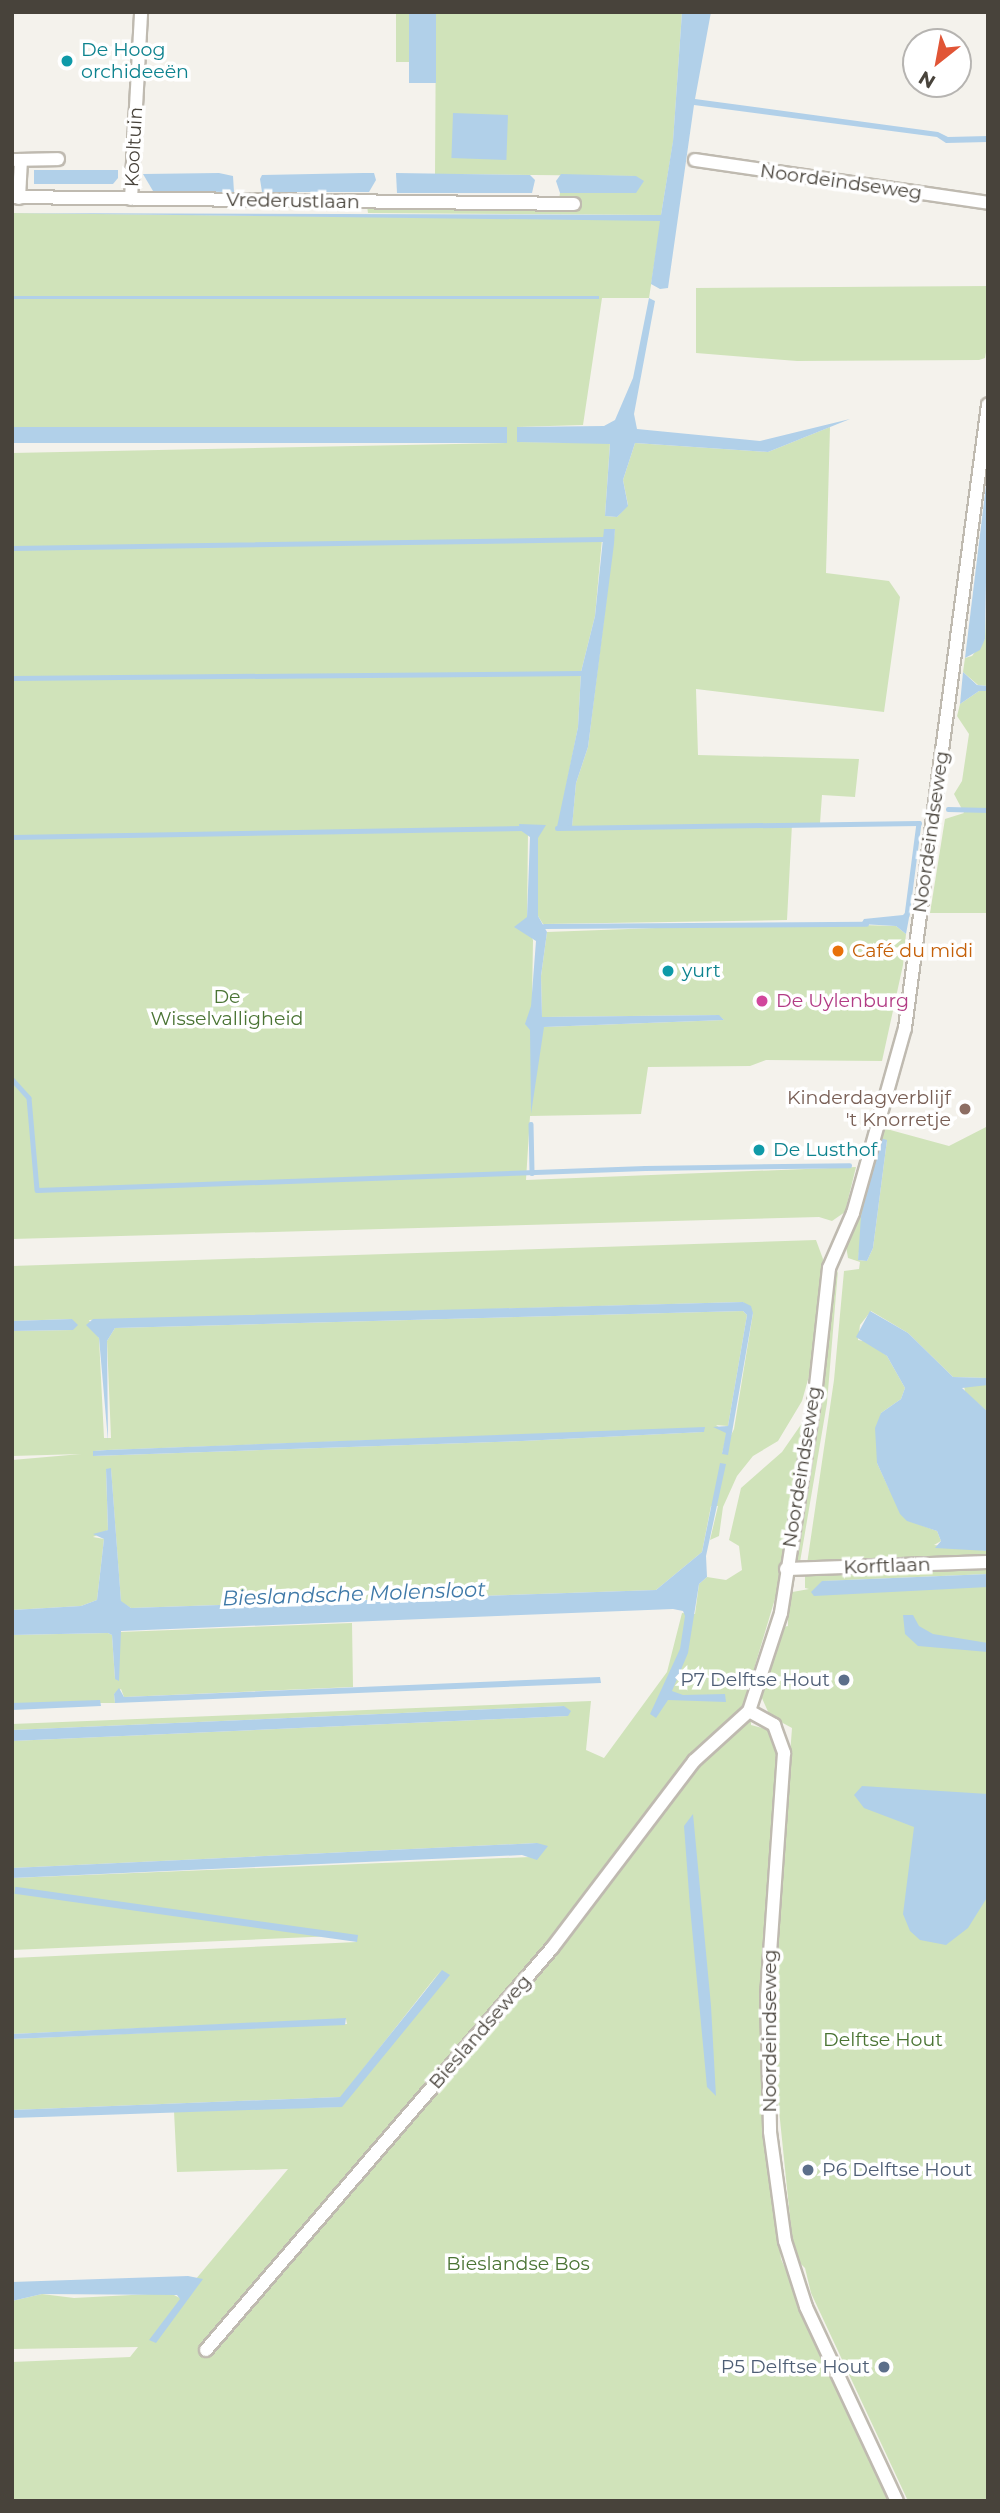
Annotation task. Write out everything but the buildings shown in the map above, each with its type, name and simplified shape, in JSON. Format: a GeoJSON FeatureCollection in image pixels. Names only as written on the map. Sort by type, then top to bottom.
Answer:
{"type":"FeatureCollection","features":[{"type":"Feature","properties":{"kind":"street","name":"Kooltuin"},"geometry":{"type":"LineString","coordinates":[[131,199],[141,12]]}},
{"type":"Feature","properties":{"kind":"street"},"geometry":{"type":"LineString","coordinates":[[16,197],[17,160],[58,159]]}},
{"type":"Feature","properties":{"kind":"street","name":"Noordeindseweg"},"geometry":{"type":"LineString","coordinates":[[695,160],[988,203]]}},
{"type":"Feature","properties":{"kind":"street","name":"Vrederustlaan"},"geometry":{"type":"LineString","coordinates":[[16,197],[574,204]]}},
{"type":"Feature","properties":{"kind":"street","name":"Noordeindseweg"},"geometry":{"type":"LineString","coordinates":[[897,2501],[806,2307],[785,2241],[770,2132],[767,1996],[784,1752],[774,1725],[749,1711],[778,1628],[815,1395],[830,1268],[853,1213],[909,1003],[988,405]]}},
{"type":"Feature","properties":{"kind":"street","name":"Korftlaan"},"geometry":{"type":"LineString","coordinates":[[786,1569],[988,1562]]}},
{"type":"Feature","properties":{"kind":"street","name":"Bieslandseweg"},"geometry":{"type":"LineString","coordinates":[[206,2350],[538,1965],[694,1761],[749,1711]]}},
{"type":"Feature","properties":{"kind":"green space"},"geometry":{"type":"Polygon","coordinates":[[[396,12],[409,12],[409,62],[396,62],[396,12]]]}},
{"type":"Feature","properties":{"kind":"green space"},"geometry":{"type":"Polygon","coordinates":[[[436,12],[682,12],[673,142],[661,215],[368,213],[367,206],[559,199],[560,193],[636,193],[636,176],[435,174],[436,12]]]}},
{"type":"Feature","properties":{"kind":"green space","name":"De Wisselvalligheid"},"geometry":{"type":"Polygon","coordinates":[[[12,213],[661,220],[649,298],[602,298],[583,425],[517,427],[517,442],[610,443],[605,516],[617,517],[628,505],[623,480],[635,443],[768,452],[830,427],[826,573],[889,581],[900,597],[884,712],[696,689],[698,755],[859,759],[855,797],[822,795],[820,823],[792,824],[787,920],[543,924],[538,916],[536,832],[528,831],[527,928],[533,940],[532,1001],[541,1030],[544,1027],[724,1020],[718,1015],[542,1017],[541,976],[547,932],[788,923],[896,926],[906,934],[903,965],[882,1061],[766,1060],[750,1066],[648,1067],[641,1114],[530,1116],[526,1180],[856,1167],[845,1212],[832,1221],[819,1217],[12,1239],[12,453],[506,443],[507,428],[12,439],[12,213]],[[615,529],[602,539],[595,616],[581,672],[578,727],[558,827],[572,826],[576,783],[588,747],[615,529]]]}},
{"type":"Feature","properties":{"kind":"green space"},"geometry":{"type":"Polygon","coordinates":[[[988,286],[988,341],[985,358],[979,360],[797,361],[696,353],[696,288],[988,286]]]}},
{"type":"Feature","properties":{"kind":"green space"},"geometry":{"type":"Polygon","coordinates":[[[988,563],[988,686],[978,685],[963,672],[965,658],[972,656],[985,639],[988,563]]]}},
{"type":"Feature","properties":{"kind":"green space"},"geometry":{"type":"Polygon","coordinates":[[[979,691],[988,691],[988,913],[930,913],[945,819],[964,813],[954,794],[962,781],[969,734],[957,716],[960,704],[979,691]]]}},
{"type":"Feature","properties":{"kind":"green space"},"geometry":{"type":"Polygon","coordinates":[[[988,1126],[988,1378],[953,1377],[908,1333],[871,1311],[860,1325],[858,1340],[869,1342],[887,1356],[905,1388],[901,1399],[881,1413],[877,1463],[889,1489],[918,1524],[937,1531],[941,1541],[934,1545],[988,1551],[988,1558],[807,1564],[834,1380],[844,1271],[859,1269],[860,1262],[848,1258],[846,1246],[883,1128],[949,1146],[988,1126]],[[887,1140],[867,1183],[858,1260],[867,1261],[873,1248],[887,1140]]]}},
{"type":"Feature","properties":{"kind":"green space"},"geometry":{"type":"Polygon","coordinates":[[[816,1240],[823,1259],[816,1351],[802,1401],[778,1441],[753,1456],[737,1476],[723,1507],[719,1536],[710,1540],[718,1506],[711,1506],[702,1552],[656,1590],[131,1608],[121,1602],[111,1469],[106,1470],[108,1530],[93,1537],[104,1539],[97,1600],[81,1606],[12,1610],[12,1460],[81,1454],[12,1456],[12,1331],[73,1330],[72,1319],[12,1321],[12,1266],[816,1240]],[[743,1302],[89,1320],[99,1338],[104,1438],[111,1438],[107,1341],[115,1328],[743,1311],[747,1315],[728,1426],[716,1425],[727,1433],[722,1454],[734,1429],[753,1313],[743,1302]],[[704,1428],[107,1450],[94,1451],[93,1456],[522,1441],[703,1432],[704,1428]]]}},
{"type":"Feature","properties":{"kind":"green space"},"geometry":{"type":"Polygon","coordinates":[[[838,1270],[827,1403],[800,1562],[795,1557],[796,1531],[821,1402],[830,1294],[838,1270]]]}},
{"type":"Feature","properties":{"kind":"green space"},"geometry":{"type":"Polygon","coordinates":[[[964,1385],[988,1385],[988,1412],[965,1392],[964,1385]]]}},
{"type":"Feature","properties":{"kind":"green space","name":"Bieslandse Bos"},"geometry":{"type":"Polygon","coordinates":[[[809,1413],[777,1592],[751,1679],[751,1725],[769,1730],[779,1750],[763,2010],[765,2126],[781,2259],[889,2501],[12,2501],[12,2362],[130,2357],[138,2347],[12,2349],[12,2301],[42,2294],[74,2298],[170,2293],[180,2298],[288,2169],[177,2172],[174,2111],[340,2107],[441,1970],[341,2097],[12,2110],[12,2039],[347,2024],[346,2019],[12,2034],[12,1958],[357,1942],[357,1935],[12,1950],[12,1878],[530,1857],[537,1843],[12,1868],[12,1741],[568,1716],[564,1706],[12,1730],[12,1724],[591,1701],[586,1750],[604,1758],[667,1672],[682,1613],[695,1614],[699,1584],[707,1577],[726,1580],[742,1570],[739,1546],[729,1540],[741,1488],[782,1452],[809,1413]]]}},
{"type":"Feature","properties":{"kind":"green space","name":"Delftse Hout"},"geometry":{"type":"Polygon","coordinates":[[[988,1568],[988,1574],[822,1581],[988,1579],[988,2501],[908,2501],[811,2293],[805,2268],[794,2257],[774,2061],[780,1992],[773,1987],[792,1728],[770,1716],[761,1696],[783,1627],[788,1626],[787,1593],[809,1589],[805,1588],[805,1575],[988,1568]]]}},
{"type":"Feature","properties":{"kind":"green space"},"geometry":{"type":"Polygon","coordinates":[[[352,1623],[353,1687],[124,1697],[121,1689],[114,1694],[115,1703],[12,1703],[12,1635],[108,1633],[112,1635],[115,1679],[120,1632],[352,1623]]]}},
{"type":"Feature","properties":{"kind":"water"},"geometry":{"type":"Polygon","coordinates":[[[409,12],[436,12],[436,83],[409,83],[409,12]]]}},
{"type":"Feature","properties":{"kind":"water"},"geometry":{"type":"Polygon","coordinates":[[[682,12],[711,12],[695,99],[938,132],[948,137],[988,136],[988,142],[946,143],[937,137],[694,105],[668,288],[660,289],[651,284],[660,221],[12,213],[661,215],[673,141],[682,12]]]}},
{"type":"Feature","properties":{"kind":"water"},"geometry":{"type":"Polygon","coordinates":[[[453,113],[508,115],[506,160],[451,158],[453,113]]]}},
{"type":"Feature","properties":{"kind":"water"},"geometry":{"type":"Polygon","coordinates":[[[34,170],[118,170],[118,178],[113,184],[34,184],[34,170]]]}},
{"type":"Feature","properties":{"kind":"water"},"geometry":{"type":"Polygon","coordinates":[[[219,173],[233,176],[234,192],[153,191],[143,174],[219,173]]]}},
{"type":"Feature","properties":{"kind":"water"},"geometry":{"type":"Polygon","coordinates":[[[374,173],[376,180],[369,192],[262,192],[260,179],[262,175],[374,173]]]}},
{"type":"Feature","properties":{"kind":"water"},"geometry":{"type":"Polygon","coordinates":[[[396,173],[530,175],[535,180],[532,193],[397,193],[396,173]]]}},
{"type":"Feature","properties":{"kind":"water"},"geometry":{"type":"Polygon","coordinates":[[[561,174],[636,176],[644,181],[636,193],[560,193],[556,181],[561,174]]]}},
{"type":"Feature","properties":{"kind":"water"},"geometry":{"type":"Polygon","coordinates":[[[12,296],[599,296],[599,299],[12,299],[12,296]]]}},
{"type":"Feature","properties":{"kind":"water"},"geometry":{"type":"Polygon","coordinates":[[[649,298],[655,301],[634,414],[637,429],[760,441],[850,419],[768,452],[635,443],[623,480],[628,506],[617,517],[605,516],[610,444],[517,442],[517,427],[604,426],[615,420],[633,378],[649,298]]]}},
{"type":"Feature","properties":{"kind":"water"},"geometry":{"type":"Polygon","coordinates":[[[12,427],[507,427],[507,443],[12,443],[12,427]]]}},
{"type":"Feature","properties":{"kind":"water"},"geometry":{"type":"Polygon","coordinates":[[[988,469],[985,639],[980,650],[965,658],[988,469]]]}},
{"type":"Feature","properties":{"kind":"water"},"geometry":{"type":"Polygon","coordinates":[[[604,529],[615,529],[614,544],[588,747],[576,783],[572,827],[557,827],[578,727],[581,672],[595,616],[604,529]]]}},
{"type":"Feature","properties":{"kind":"water"},"geometry":{"type":"Polygon","coordinates":[[[963,672],[977,685],[988,686],[988,691],[979,691],[960,704],[963,672]]]}},
{"type":"Feature","properties":{"kind":"water"},"geometry":{"type":"Polygon","coordinates":[[[519,824],[546,825],[538,838],[538,916],[547,932],[541,976],[542,1017],[719,1015],[724,1020],[544,1027],[531,1114],[530,1030],[525,1024],[531,1006],[536,941],[514,927],[527,917],[530,837],[520,830],[519,824]]]}},
{"type":"Feature","properties":{"kind":"water"},"geometry":{"type":"Polygon","coordinates":[[[911,907],[906,934],[896,926],[861,924],[864,919],[903,915],[911,907]]]}},
{"type":"Feature","properties":{"kind":"water"},"geometry":{"type":"Polygon","coordinates":[[[880,1138],[887,1140],[873,1248],[867,1261],[858,1260],[861,1216],[880,1138]]]}},
{"type":"Feature","properties":{"kind":"water"},"geometry":{"type":"Polygon","coordinates":[[[743,1302],[751,1306],[753,1313],[728,1455],[722,1454],[726,1433],[713,1427],[728,1426],[747,1315],[743,1311],[115,1328],[107,1341],[108,1441],[99,1338],[86,1325],[93,1319],[743,1302]]]}},
{"type":"Feature","properties":{"kind":"water"},"geometry":{"type":"Polygon","coordinates":[[[870,1311],[908,1333],[953,1377],[988,1378],[988,1385],[962,1388],[988,1412],[988,1551],[935,1548],[941,1541],[937,1531],[907,1521],[900,1514],[877,1463],[875,1428],[881,1413],[901,1399],[905,1388],[887,1356],[856,1337],[870,1311]]]}},
{"type":"Feature","properties":{"kind":"water"},"geometry":{"type":"Polygon","coordinates":[[[72,1319],[78,1325],[73,1330],[12,1331],[12,1321],[72,1319]]]}},
{"type":"Feature","properties":{"kind":"water"},"geometry":{"type":"Polygon","coordinates":[[[705,1427],[704,1432],[522,1441],[93,1456],[93,1451],[107,1450],[705,1427]]]}},
{"type":"Feature","properties":{"kind":"water"},"geometry":{"type":"Polygon","coordinates":[[[720,1463],[726,1464],[706,1556],[707,1577],[699,1584],[688,1653],[672,1691],[683,1695],[725,1694],[726,1702],[668,1700],[656,1718],[650,1714],[680,1649],[685,1616],[683,1611],[673,1609],[121,1631],[119,1681],[115,1679],[112,1635],[108,1633],[12,1635],[12,1610],[81,1606],[97,1600],[104,1539],[93,1534],[108,1530],[106,1469],[111,1468],[121,1601],[131,1608],[656,1590],[702,1552],[720,1463]]]}},
{"type":"Feature","properties":{"kind":"water"},"geometry":{"type":"Polygon","coordinates":[[[988,1574],[988,1587],[814,1596],[811,1592],[822,1581],[988,1574]]]}},
{"type":"Feature","properties":{"kind":"water"},"geometry":{"type":"Polygon","coordinates":[[[903,1615],[913,1615],[919,1626],[933,1634],[988,1643],[988,1652],[918,1646],[905,1634],[903,1615]]]}},
{"type":"Feature","properties":{"kind":"water"},"geometry":{"type":"Polygon","coordinates":[[[600,1677],[601,1683],[115,1703],[114,1694],[119,1688],[124,1697],[600,1677]]]}},
{"type":"Feature","properties":{"kind":"water"},"geometry":{"type":"Polygon","coordinates":[[[100,1700],[101,1706],[12,1710],[12,1703],[100,1700]]]}},
{"type":"Feature","properties":{"kind":"water"},"geometry":{"type":"Polygon","coordinates":[[[564,1706],[571,1711],[568,1716],[12,1741],[12,1730],[564,1706]]]}},
{"type":"Feature","properties":{"kind":"water"},"geometry":{"type":"Polygon","coordinates":[[[862,1786],[988,1794],[988,1896],[968,1928],[946,1945],[920,1940],[910,1931],[903,1914],[914,1827],[864,1808],[854,1795],[862,1786]]]}},
{"type":"Feature","properties":{"kind":"water"},"geometry":{"type":"Polygon","coordinates":[[[693,1814],[711,2006],[716,2096],[707,2087],[690,1907],[684,1826],[693,1814]]]}},
{"type":"Feature","properties":{"kind":"water"},"geometry":{"type":"Polygon","coordinates":[[[537,1843],[548,1846],[537,1860],[522,1855],[12,1878],[12,1868],[537,1843]]]}},
{"type":"Feature","properties":{"kind":"water"},"geometry":{"type":"Polygon","coordinates":[[[15,1887],[358,1935],[357,1942],[14,1894],[15,1887]]]}},
{"type":"Feature","properties":{"kind":"water"},"geometry":{"type":"Polygon","coordinates":[[[442,1970],[450,1975],[342,2107],[12,2118],[12,2110],[340,2097],[442,1970]]]}},
{"type":"Feature","properties":{"kind":"water"},"geometry":{"type":"Polygon","coordinates":[[[346,2018],[345,2025],[12,2039],[12,2034],[346,2018]]]}},
{"type":"Feature","properties":{"kind":"water"},"geometry":{"type":"Polygon","coordinates":[[[188,2276],[203,2279],[156,2343],[149,2340],[180,2299],[177,2295],[42,2294],[12,2301],[12,2282],[188,2276]]]}},
{"type":"Feature","properties":{"kind":"waterway"},"geometry":{"type":"LineString","coordinates":[[12,548],[602,539]]}},
{"type":"Feature","properties":{"kind":"waterway"},"geometry":{"type":"LineString","coordinates":[[12,678],[581,673]]}},
{"type":"Feature","properties":{"kind":"waterway"},"geometry":{"type":"LineString","coordinates":[[948,809],[988,810]]}},
{"type":"Feature","properties":{"kind":"waterway"},"geometry":{"type":"LineString","coordinates":[[557,828],[919,823],[907,915]]}},
{"type":"Feature","properties":{"kind":"waterway"},"geometry":{"type":"LineString","coordinates":[[12,837],[522,828]]}},
{"type":"Feature","properties":{"kind":"waterway"},"geometry":{"type":"LineString","coordinates":[[544,926],[866,924]]}},
{"type":"Feature","properties":{"kind":"waterway"},"geometry":{"type":"LineString","coordinates":[[12,1079],[29,1098],[37,1190],[645,1168],[849,1165]]}},
{"type":"Feature","properties":{"kind":"waterway"},"geometry":{"type":"LineString","coordinates":[[531,1124],[532,1173]]}},
{"type":"Feature","properties":{"kind":"place","name":"De Hoog orchideeën"},"geometry":{"type":"Point","coordinates":[67,61]}},
{"type":"Feature","properties":{"kind":"place","name":"Café du midi"},"geometry":{"type":"Point","coordinates":[838,951]}},
{"type":"Feature","properties":{"kind":"place","name":"yurt"},"geometry":{"type":"Point","coordinates":[668,971]}},
{"type":"Feature","properties":{"kind":"place","name":"De Uylenburg"},"geometry":{"type":"Point","coordinates":[762,1001]}},
{"type":"Feature","properties":{"kind":"place","name":"Kinderdagverblijf 't Knorretje"},"geometry":{"type":"Point","coordinates":[965,1109]}},
{"type":"Feature","properties":{"kind":"place","name":"De Lusthof"},"geometry":{"type":"Point","coordinates":[759,1150]}},
{"type":"Feature","properties":{"kind":"place","name":"P7 Delftse Hout"},"geometry":{"type":"Point","coordinates":[844,1680]}},
{"type":"Feature","properties":{"kind":"place","name":"P6 Delftse Hout"},"geometry":{"type":"Point","coordinates":[808,2170]}},
{"type":"Feature","properties":{"kind":"place","name":"P5 Delftse Hout"},"geometry":{"type":"Point","coordinates":[884,2367]}},
{"type":"Feature","properties":{"kind":"water label","name":"Bieslandsche Molensloot"},"geometry":{"type":"Point","coordinates":[354,1594]}}]}
